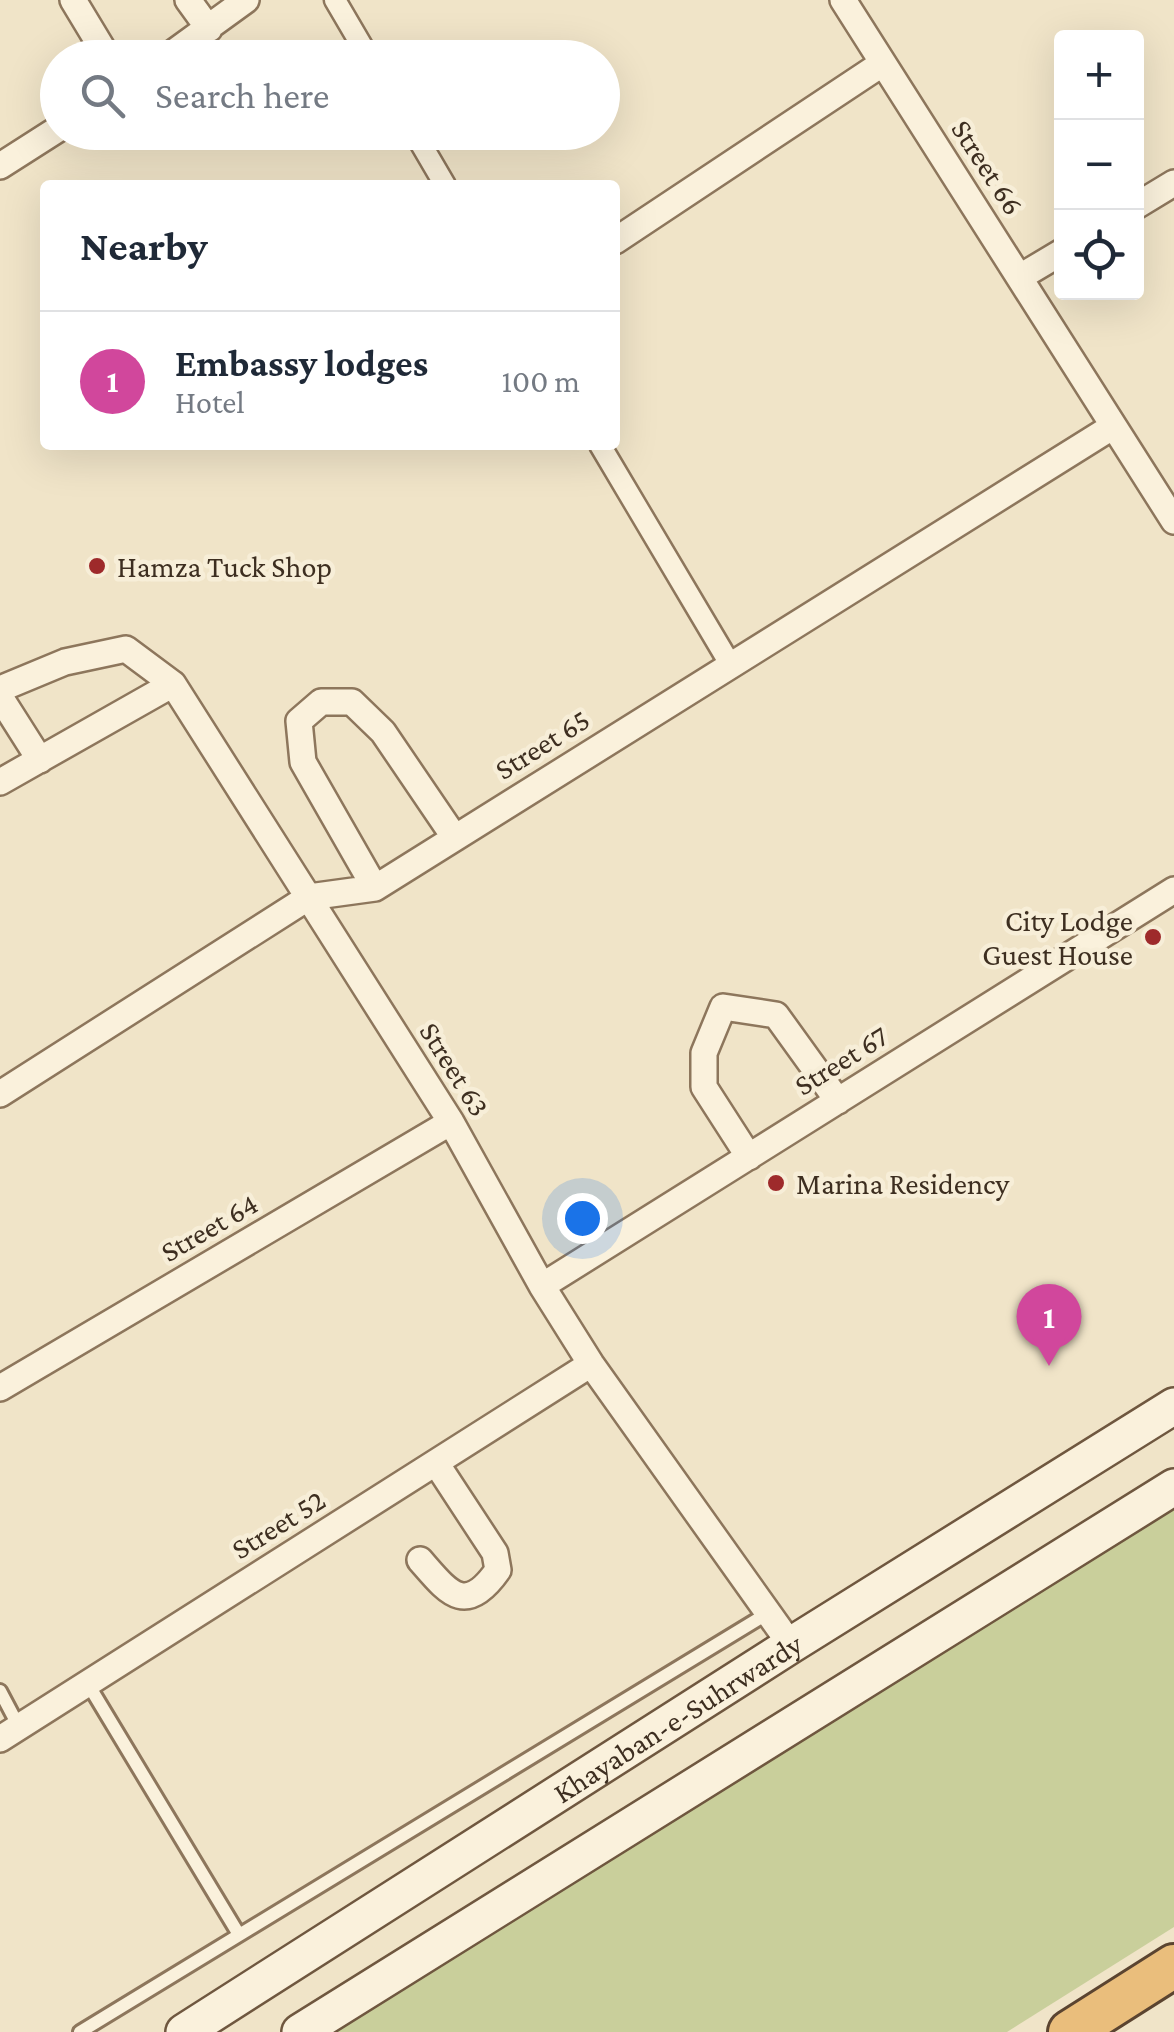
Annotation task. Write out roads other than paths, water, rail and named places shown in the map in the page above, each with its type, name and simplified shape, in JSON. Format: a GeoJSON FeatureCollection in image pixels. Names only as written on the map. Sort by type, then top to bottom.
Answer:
{"type":"FeatureCollection","features":[{"type":"Feature","properties":{"kind":"highway"},"geometry":{"type":"LineString","coordinates":[[1070,2032],[1174,1966]]}},
{"type":"Feature","properties":{"kind":"highway"},"geometry":{"type":"LineString","coordinates":[[1122,2032],[1174,1999]]}},
{"type":"Feature","properties":{"kind":"main road","name":"Khayaban-e-Suhrwardy"},"geometry":{"type":"LineString","coordinates":[[184,2032],[222,2022],[790,1645],[1174,1406]]}},
{"type":"Feature","properties":{"kind":"main road"},"geometry":{"type":"LineString","coordinates":[[300,2032],[1174,1488]]}},
{"type":"Feature","properties":{"kind":"street"},"geometry":{"type":"LineString","coordinates":[[73,0],[97,40]]}},
{"type":"Feature","properties":{"kind":"street"},"geometry":{"type":"LineString","coordinates":[[188,0],[208,29]]}},
{"type":"Feature","properties":{"kind":"street"},"geometry":{"type":"LineString","coordinates":[[192,40],[246,0]]}},
{"type":"Feature","properties":{"kind":"street"},"geometry":{"type":"LineString","coordinates":[[335,0],[358,40]]}},
{"type":"Feature","properties":{"kind":"street","name":"Street 66"},"geometry":{"type":"LineString","coordinates":[[843,0],[1174,520]]}},
{"type":"Feature","properties":{"kind":"street"},"geometry":{"type":"LineString","coordinates":[[620,238],[883,63]]}},
{"type":"Feature","properties":{"kind":"street"},"geometry":{"type":"LineString","coordinates":[[0,166],[40,140]]}},
{"type":"Feature","properties":{"kind":"street"},"geometry":{"type":"LineString","coordinates":[[425,150],[442,180]]}},
{"type":"Feature","properties":{"kind":"street"},"geometry":{"type":"LineString","coordinates":[[1144,201],[1174,182]]}},
{"type":"Feature","properties":{"kind":"street"},"geometry":{"type":"LineString","coordinates":[[1020,278],[1054,257]]}},
{"type":"Feature","properties":{"kind":"street","name":"Street 65"},"geometry":{"type":"LineString","coordinates":[[0,1094],[309,897],[375,888],[1112,427]]}},
{"type":"Feature","properties":{"kind":"street"},"geometry":{"type":"LineString","coordinates":[[603,450],[730,664]]}},
{"type":"Feature","properties":{"kind":"street","name":"Street 63"},"geometry":{"type":"LineString","coordinates":[[0,689],[65,662],[126,649],[173,684],[452,1122],[542,1286],[591,1364],[790,1645]]}},
{"type":"Feature","properties":{"kind":"street"},"geometry":{"type":"LineString","coordinates":[[0,782],[173,684]]}},
{"type":"Feature","properties":{"kind":"street"},"geometry":{"type":"LineString","coordinates":[[0,697],[40,760]]}},
{"type":"Feature","properties":{"kind":"street"},"geometry":{"type":"LineString","coordinates":[[375,888],[303,762],[299,721],[321,702],[352,702],[372,722],[455,838]]}},
{"type":"Feature","properties":{"kind":"street","name":"Street 67"},"geometry":{"type":"LineString","coordinates":[[542,1286],[1174,890]]}},
{"type":"Feature","properties":{"kind":"street"},"geometry":{"type":"LineString","coordinates":[[749,1156],[704,1087],[704,1053],[723,1007],[776,1015],[838,1101]]}},
{"type":"Feature","properties":{"kind":"street","name":"Street 64"},"geometry":{"type":"LineString","coordinates":[[0,1388],[452,1122]]}},
{"type":"Feature","properties":{"kind":"street","name":"Street 52"},"geometry":{"type":"LineString","coordinates":[[10,1733],[591,1364]]}},
{"type":"Feature","properties":{"kind":"street"},"geometry":{"type":"LineString","coordinates":[[420,1560],[448,1593],[466,1596],[486,1587],[498,1570],[495,1553],[436,1462]]}},
{"type":"Feature","properties":{"kind":"lane"},"geometry":{"type":"LineString","coordinates":[[80,2032],[768,1614]]}},
{"type":"Feature","properties":{"kind":"lane"},"geometry":{"type":"LineString","coordinates":[[88,1684],[238,1933]]}},
{"type":"Feature","properties":{"kind":"lane"},"geometry":{"type":"LineString","coordinates":[[0,1691],[10,1733]]}},
{"type":"Feature","properties":{"kind":"place","name":"Hamza Tuck Shop"},"geometry":{"type":"Point","coordinates":[97,566]}},
{"type":"Feature","properties":{"kind":"place","name":"City Lodge Guest House"},"geometry":{"type":"Point","coordinates":[1153,937]}},
{"type":"Feature","properties":{"kind":"place","name":"Marina Residency"},"geometry":{"type":"Point","coordinates":[776,1183]}},
{"type":"Feature","properties":{"kind":"place","name":"Embassy lodges"},"geometry":{"type":"Point","coordinates":[1049,1366]}}]}
